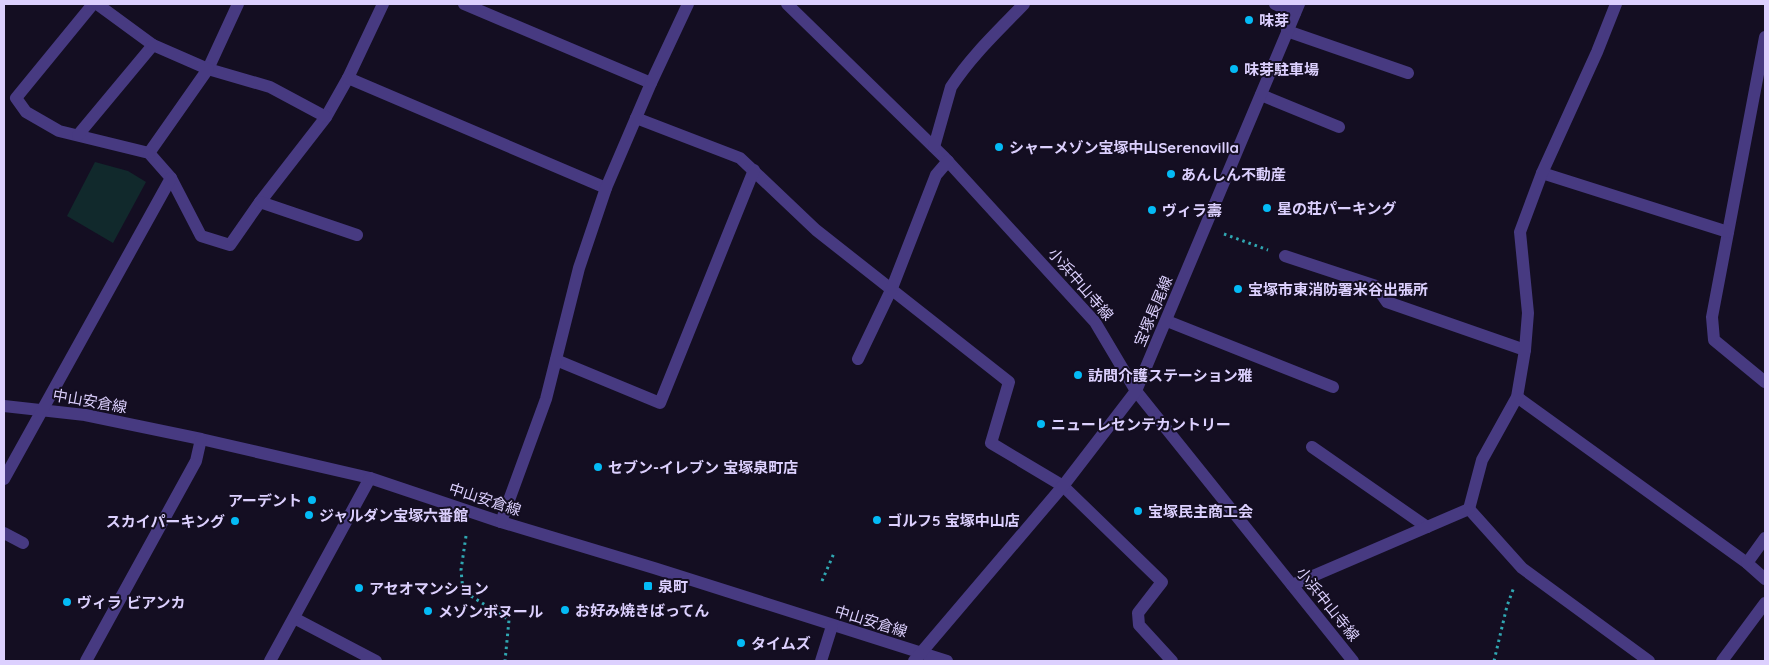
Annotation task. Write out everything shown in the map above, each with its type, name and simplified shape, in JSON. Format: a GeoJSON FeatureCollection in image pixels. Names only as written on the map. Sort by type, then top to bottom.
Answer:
{"type":"FeatureCollection","features":[{"type":"Feature","properties":{"kind":"street"},"geometry":{"type":"LineString","coordinates":[[326,117],[270,87],[208,69],[153,44],[95,4],[16,98],[26,112],[59,131],[150,153],[171,178],[201,236],[230,245],[260,202],[326,117],[348,78],[384,4]]}},
{"type":"Feature","properties":{"kind":"street"},"geometry":{"type":"LineString","coordinates":[[150,153],[208,69],[238,4]]}},
{"type":"Feature","properties":{"kind":"street"},"geometry":{"type":"LineString","coordinates":[[464,4],[494,9],[651,83]]}},
{"type":"Feature","properties":{"kind":"street"},"geometry":{"type":"LineString","coordinates":[[501,522],[546,399],[578,268],[606,188],[651,83],[688,4]]}},
{"type":"Feature","properties":{"kind":"street","name":"小浜中山寺線"},"geometry":{"type":"LineString","coordinates":[[787,4],[948,161],[1095,322],[1136,392],[1353,661]]}},
{"type":"Feature","properties":{"kind":"street"},"geometry":{"type":"LineString","coordinates":[[934,147],[951,87],[971,59],[1024,4]]}},
{"type":"Feature","properties":{"kind":"street"},"geometry":{"type":"LineString","coordinates":[[1275,4],[1297,8]]}},
{"type":"Feature","properties":{"kind":"street"},"geometry":{"type":"LineString","coordinates":[[1469,509],[1482,460],[1517,398],[1525,350],[1528,313],[1520,232],[1542,173],[1616,4]]}},
{"type":"Feature","properties":{"kind":"street","name":"宝塚長尾線"},"geometry":{"type":"LineString","coordinates":[[917,657],[1063,486],[1136,392],[1297,8]]}},
{"type":"Feature","properties":{"kind":"street"},"geometry":{"type":"LineString","coordinates":[[1287,30],[1408,73]]}},
{"type":"Feature","properties":{"kind":"street"},"geometry":{"type":"LineString","coordinates":[[1765,37],[1712,317],[1714,340],[1765,382]]}},
{"type":"Feature","properties":{"kind":"street"},"geometry":{"type":"LineString","coordinates":[[78,135],[153,44]]}},
{"type":"Feature","properties":{"kind":"street"},"geometry":{"type":"LineString","coordinates":[[348,78],[606,188]]}},
{"type":"Feature","properties":{"kind":"street"},"geometry":{"type":"LineString","coordinates":[[1260,95],[1338,126]]}},
{"type":"Feature","properties":{"kind":"street"},"geometry":{"type":"LineString","coordinates":[[636,118],[740,158],[816,230],[1009,382],[991,444],[1063,486],[1162,582],[1138,613],[1139,625],[1172,661]]}},
{"type":"Feature","properties":{"kind":"street"},"geometry":{"type":"LineString","coordinates":[[858,359],[892,288],[936,175],[948,161]]}},
{"type":"Feature","properties":{"kind":"street"},"geometry":{"type":"LineString","coordinates":[[556,360],[660,403],[754,170]]}},
{"type":"Feature","properties":{"kind":"street"},"geometry":{"type":"LineString","coordinates":[[1542,173],[1728,232]]}},
{"type":"Feature","properties":{"kind":"street"},"geometry":{"type":"LineString","coordinates":[[4,479],[171,178]]}},
{"type":"Feature","properties":{"kind":"street"},"geometry":{"type":"LineString","coordinates":[[260,202],[357,235]]}},
{"type":"Feature","properties":{"kind":"street"},"geometry":{"type":"LineString","coordinates":[[1285,256],[1376,286],[1387,302],[1525,350]]}},
{"type":"Feature","properties":{"kind":"street"},"geometry":{"type":"LineString","coordinates":[[1167,320],[1333,387]]}},
{"type":"Feature","properties":{"kind":"street"},"geometry":{"type":"LineString","coordinates":[[1517,398],[1747,563],[1765,579]]}},
{"type":"Feature","properties":{"kind":"street","name":"中山安倉線"},"geometry":{"type":"LineString","coordinates":[[4,406],[85,415],[201,439],[370,478],[501,522],[654,568],[832,626],[917,657],[947,661]]}},
{"type":"Feature","properties":{"kind":"street"},"geometry":{"type":"LineString","coordinates":[[86,661],[196,462],[201,439]]}},
{"type":"Feature","properties":{"kind":"street"},"geometry":{"type":"LineString","coordinates":[[1312,447],[1427,528]]}},
{"type":"Feature","properties":{"kind":"street"},"geometry":{"type":"LineString","coordinates":[[270,661],[370,478]]}},
{"type":"Feature","properties":{"kind":"street"},"geometry":{"type":"LineString","coordinates":[[1292,585],[1469,509]]}},
{"type":"Feature","properties":{"kind":"street"},"geometry":{"type":"LineString","coordinates":[[1469,509],[1522,568],[1649,661]]}},
{"type":"Feature","properties":{"kind":"street"},"geometry":{"type":"LineString","coordinates":[[4,533],[24,543]]}},
{"type":"Feature","properties":{"kind":"street"},"geometry":{"type":"LineString","coordinates":[[1747,563],[1765,538]]}},
{"type":"Feature","properties":{"kind":"street"},"geometry":{"type":"LineString","coordinates":[[1722,661],[1765,603]]}},
{"type":"Feature","properties":{"kind":"street"},"geometry":{"type":"LineString","coordinates":[[294,618],[376,661]]}},
{"type":"Feature","properties":{"kind":"street"},"geometry":{"type":"LineString","coordinates":[[821,661],[832,626]]}},
{"type":"Feature","properties":{"kind":"path"},"geometry":{"type":"LineString","coordinates":[[1223,233],[1285,256]]}},
{"type":"Feature","properties":{"kind":"path"},"geometry":{"type":"LineString","coordinates":[[466,536],[461,570],[463,591],[509,620],[505,661]]}},
{"type":"Feature","properties":{"kind":"path"},"geometry":{"type":"LineString","coordinates":[[822,581],[834,553]]}},
{"type":"Feature","properties":{"kind":"path"},"geometry":{"type":"LineString","coordinates":[[1494,661],[1507,606],[1522,568]]}},
{"type":"Feature","properties":{"kind":"green space"},"geometry":{"type":"Polygon","coordinates":[[[95,162],[128,171],[146,182],[113,243],[67,216],[95,162]]]}},
{"type":"Feature","properties":{"kind":"place","name":"味芽"},"geometry":{"type":"Point","coordinates":[1249,20]}},
{"type":"Feature","properties":{"kind":"place","name":"味芽駐車場"},"geometry":{"type":"Point","coordinates":[1234,69]}},
{"type":"Feature","properties":{"kind":"place","name":"シャーメゾン宝塚中山Serenavilla"},"geometry":{"type":"Point","coordinates":[999,147]}},
{"type":"Feature","properties":{"kind":"place","name":"あんしん不動産"},"geometry":{"type":"Point","coordinates":[1171,174]}},
{"type":"Feature","properties":{"kind":"place","name":"星の荘パーキング"},"geometry":{"type":"Point","coordinates":[1267,208]}},
{"type":"Feature","properties":{"kind":"place","name":"ヴィラ壽"},"geometry":{"type":"Point","coordinates":[1152,210]}},
{"type":"Feature","properties":{"kind":"place","name":"宝塚市東消防署米谷出張所"},"geometry":{"type":"Point","coordinates":[1238,289]}},
{"type":"Feature","properties":{"kind":"place","name":"訪問介護ステーション雅"},"geometry":{"type":"Point","coordinates":[1078,375]}},
{"type":"Feature","properties":{"kind":"place","name":"ニューレセンテカントリー"},"geometry":{"type":"Point","coordinates":[1041,424]}},
{"type":"Feature","properties":{"kind":"place","name":"セブン-イレブン 宝塚泉町店"},"geometry":{"type":"Point","coordinates":[598,467]}},
{"type":"Feature","properties":{"kind":"place","name":"アーデント"},"geometry":{"type":"Point","coordinates":[312,500]}},
{"type":"Feature","properties":{"kind":"place","name":"宝塚民主商工会"},"geometry":{"type":"Point","coordinates":[1138,511]}},
{"type":"Feature","properties":{"kind":"place","name":"ジャルダン宝塚六番館"},"geometry":{"type":"Point","coordinates":[309,515]}},
{"type":"Feature","properties":{"kind":"place","name":"ゴルフ5 宝塚中山店"},"geometry":{"type":"Point","coordinates":[877,520]}},
{"type":"Feature","properties":{"kind":"place","name":"スカイパーキング"},"geometry":{"type":"Point","coordinates":[235,521]}},
{"type":"Feature","properties":{"kind":"place","name":"泉町"},"geometry":{"type":"Point","coordinates":[648,586]}},
{"type":"Feature","properties":{"kind":"place","name":"アセオマンション"},"geometry":{"type":"Point","coordinates":[359,588]}},
{"type":"Feature","properties":{"kind":"place","name":"ヴィラ ビアンカ"},"geometry":{"type":"Point","coordinates":[67,602]}},
{"type":"Feature","properties":{"kind":"place","name":"お好み焼きばってん"},"geometry":{"type":"Point","coordinates":[565,610]}},
{"type":"Feature","properties":{"kind":"place","name":"メゾンボヌール"},"geometry":{"type":"Point","coordinates":[428,611]}},
{"type":"Feature","properties":{"kind":"place","name":"タイムズ"},"geometry":{"type":"Point","coordinates":[741,643]}}]}
